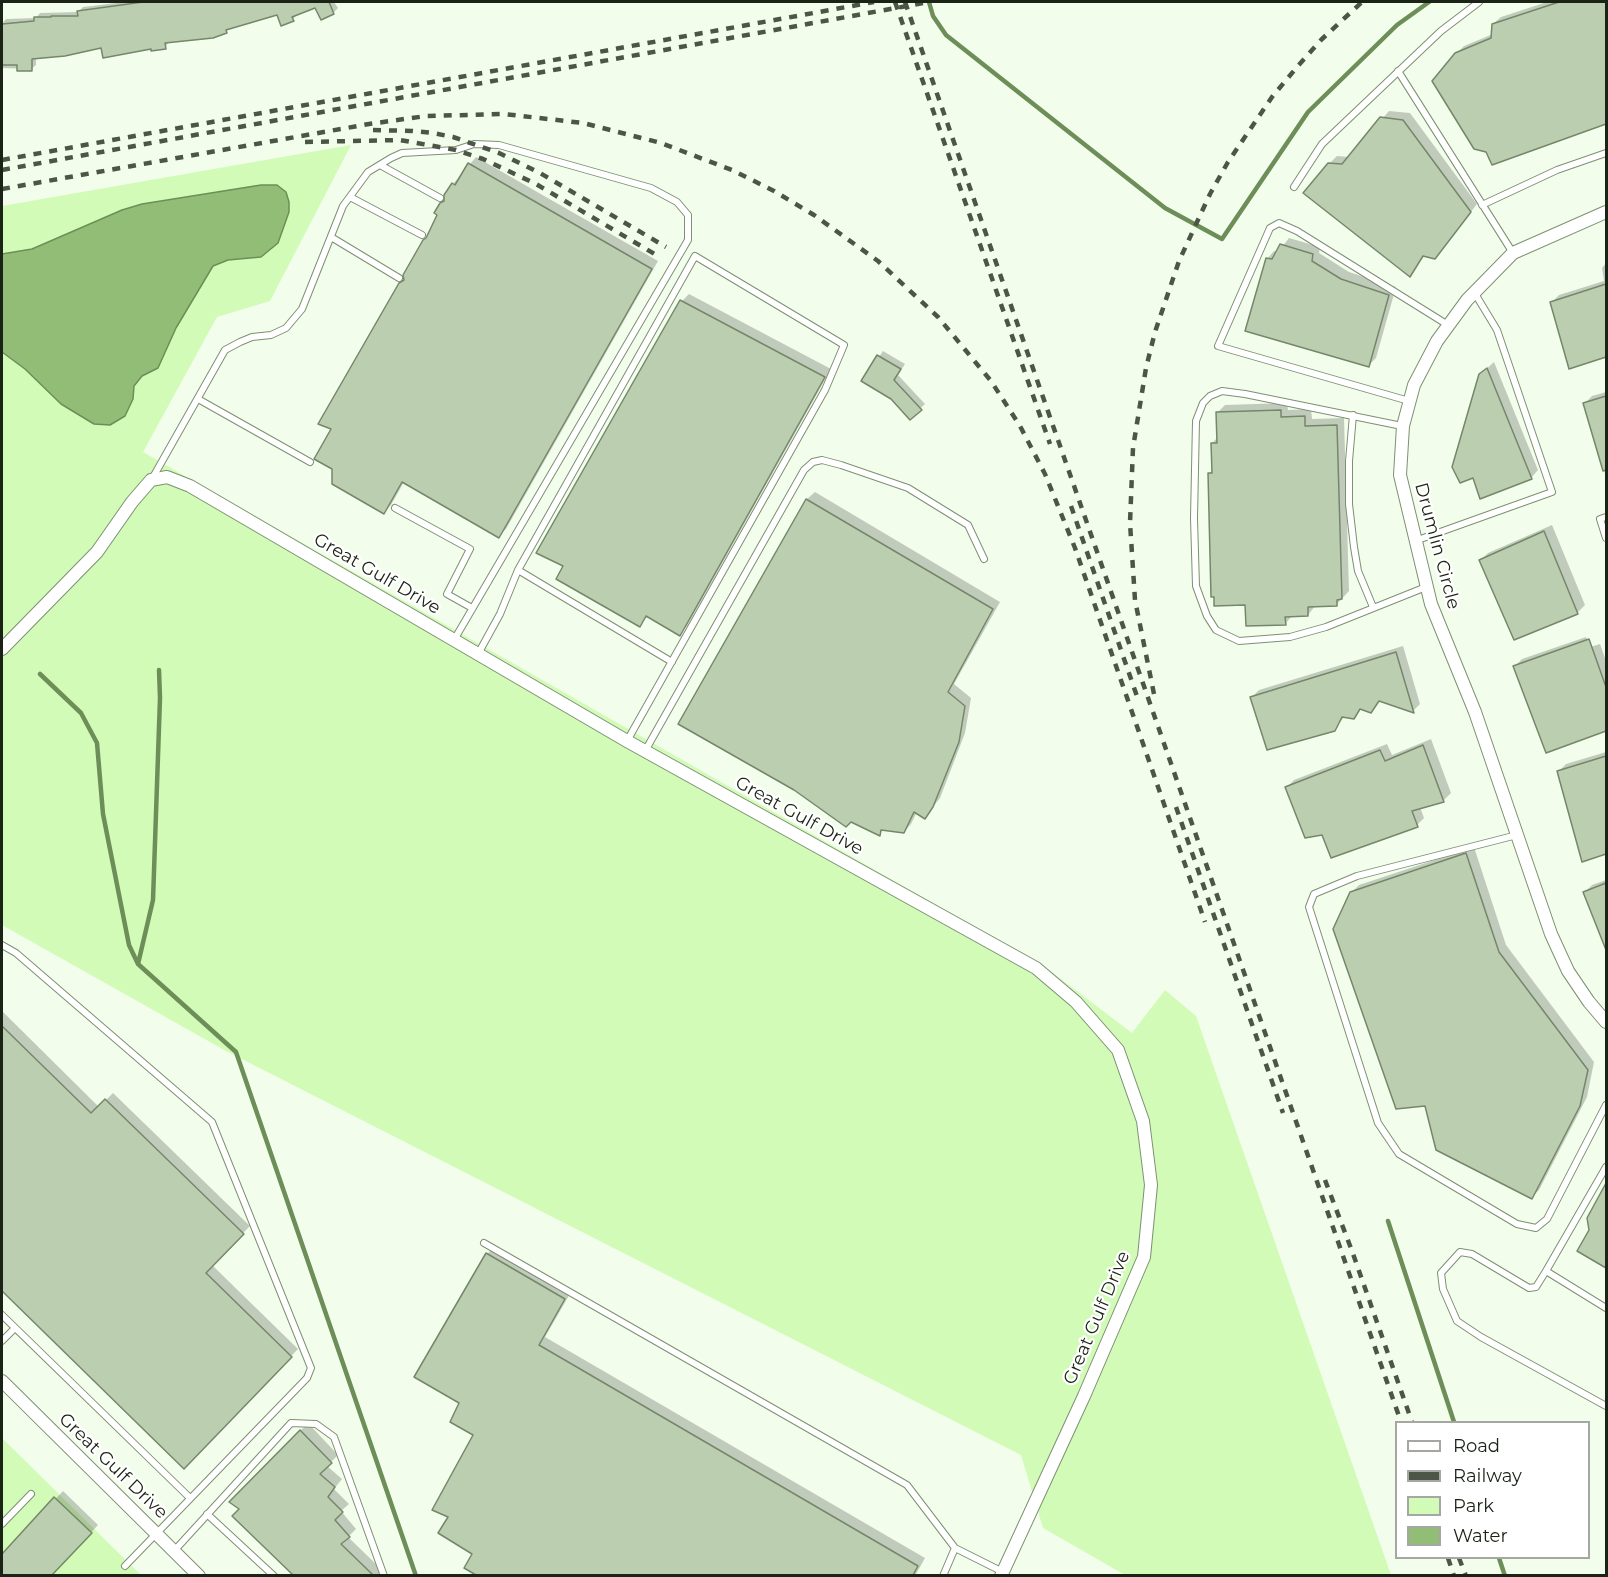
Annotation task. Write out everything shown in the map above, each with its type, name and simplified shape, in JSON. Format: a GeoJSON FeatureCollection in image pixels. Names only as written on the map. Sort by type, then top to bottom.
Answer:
{"type":"FeatureCollection","features":[{"type":"Feature","properties":{"kind":"street","name":"Drumlin Circle"},"geometry":{"type":"LineString","coordinates":[[1606,212],[1513,253],[1474,292],[1437,341],[1414,385],[1403,426],[1400,475],[1431,604],[1475,712],[1551,934],[1568,970],[1589,1002],[1606,1022]]}},
{"type":"Feature","properties":{"kind":"street","name":"Great Gulf Drive"},"geometry":{"type":"LineString","coordinates":[[151,480],[167,477],[190,486],[627,741],[1036,968],[1076,1002],[1118,1050],[1143,1121],[1151,1185],[1144,1257],[1084,1396],[1002,1574]]}},
{"type":"Feature","properties":{"kind":"street"},"geometry":{"type":"LineString","coordinates":[[2,649],[97,552],[132,502],[151,480]]}},
{"type":"Feature","properties":{"kind":"street","name":"Great Gulf Drive"},"geometry":{"type":"LineString","coordinates":[[2,1381],[199,1575]]}},
{"type":"Feature","properties":{"kind":"lane"},"geometry":{"type":"LineString","coordinates":[[1294,187],[1322,144],[1441,31],[1479,2]]}},
{"type":"Feature","properties":{"kind":"lane"},"geometry":{"type":"LineString","coordinates":[[1398,71],[1513,253]]}},
{"type":"Feature","properties":{"kind":"lane"},"geometry":{"type":"LineString","coordinates":[[151,480],[225,350],[246,339],[271,335],[286,328],[302,309],[343,206],[368,172],[402,153],[456,150],[474,144],[499,145],[651,188],[677,202],[688,215],[688,240],[454,640]]}},
{"type":"Feature","properties":{"kind":"lane"},"geometry":{"type":"LineString","coordinates":[[1482,205],[1557,170],[1606,153]]}},
{"type":"Feature","properties":{"kind":"lane"},"geometry":{"type":"LineString","coordinates":[[380,165],[440,198]]}},
{"type":"Feature","properties":{"kind":"lane"},"geometry":{"type":"LineString","coordinates":[[350,197],[422,235]]}},
{"type":"Feature","properties":{"kind":"lane"},"geometry":{"type":"LineString","coordinates":[[1410,401],[1218,346],[1270,228],[1279,223],[1297,231],[1448,326]]}},
{"type":"Feature","properties":{"kind":"lane"},"geometry":{"type":"LineString","coordinates":[[331,237],[399,278]]}},
{"type":"Feature","properties":{"kind":"lane"},"geometry":{"type":"LineString","coordinates":[[478,654],[500,614],[518,570],[695,256],[844,345],[825,390],[627,741]]}},
{"type":"Feature","properties":{"kind":"lane"},"geometry":{"type":"LineString","coordinates":[[1415,541],[1552,492],[1497,330],[1474,292]]}},
{"type":"Feature","properties":{"kind":"lane"},"geometry":{"type":"LineString","coordinates":[[1403,426],[1222,391],[1210,396],[1203,403],[1196,421],[1194,518],[1196,586],[1207,616],[1216,630],[1239,641],[1290,637],[1326,627],[1426,586]]}},
{"type":"Feature","properties":{"kind":"lane"},"geometry":{"type":"LineString","coordinates":[[198,399],[310,462]]}},
{"type":"Feature","properties":{"kind":"lane"},"geometry":{"type":"LineString","coordinates":[[1353,415],[1349,461],[1352,525],[1358,571],[1373,607]]}},
{"type":"Feature","properties":{"kind":"lane"},"geometry":{"type":"LineString","coordinates":[[645,751],[804,470],[813,462],[822,460],[841,465],[908,488],[968,525],[984,560]]}},
{"type":"Feature","properties":{"kind":"lane"},"geometry":{"type":"LineString","coordinates":[[395,508],[470,549],[447,594],[472,608]]}},
{"type":"Feature","properties":{"kind":"lane"},"geometry":{"type":"LineString","coordinates":[[1606,517],[1600,519],[1606,538]]}},
{"type":"Feature","properties":{"kind":"lane"},"geometry":{"type":"LineString","coordinates":[[518,570],[672,662]]}},
{"type":"Feature","properties":{"kind":"lane"},"geometry":{"type":"LineString","coordinates":[[1517,835],[1357,876],[1314,894],[1309,907],[1378,1123],[1399,1154],[1517,1224],[1536,1228],[1547,1220],[1606,1105]]}},
{"type":"Feature","properties":{"kind":"lane"},"geometry":{"type":"LineString","coordinates":[[2,945],[15,953],[212,1122],[311,1368],[307,1378],[125,1566]]}},
{"type":"Feature","properties":{"kind":"lane"},"geometry":{"type":"LineString","coordinates":[[1606,1167],[1536,1287],[1529,1288],[1472,1254],[1460,1252],[1442,1273],[1443,1289],[1457,1321],[1481,1338],[1606,1406]]}},
{"type":"Feature","properties":{"kind":"lane"},"geometry":{"type":"LineString","coordinates":[[484,1243],[907,1485],[955,1548],[1002,1574]]}},
{"type":"Feature","properties":{"kind":"lane"},"geometry":{"type":"LineString","coordinates":[[1546,1271],[1606,1308]]}},
{"type":"Feature","properties":{"kind":"lane"},"geometry":{"type":"LineString","coordinates":[[2,1315],[190,1498]]}},
{"type":"Feature","properties":{"kind":"lane"},"geometry":{"type":"LineString","coordinates":[[2,1341],[15,1328]]}},
{"type":"Feature","properties":{"kind":"lane"},"geometry":{"type":"LineString","coordinates":[[174,1551],[291,1423],[316,1424],[334,1437],[384,1575]]}},
{"type":"Feature","properties":{"kind":"lane"},"geometry":{"type":"LineString","coordinates":[[2,1524],[31,1494]]}},
{"type":"Feature","properties":{"kind":"lane"},"geometry":{"type":"LineString","coordinates":[[207,1514],[273,1575]]}},
{"type":"Feature","properties":{"kind":"lane"},"geometry":{"type":"LineString","coordinates":[[943,1575],[955,1548]]}},
{"type":"Feature","properties":{"kind":"green space"},"geometry":{"type":"Polygon","coordinates":[[[351,145],[270,301],[217,317],[143,452],[1045,967],[1132,1033],[1165,990],[1196,1016],[1391,1575],[1125,1575],[1043,1528],[1021,1455],[226,1051],[2,925],[2,206],[351,145]]]}},
{"type":"Feature","properties":{"kind":"green space"},"geometry":{"type":"Polygon","coordinates":[[[2,1438],[141,1575],[2,1575],[2,1438]]]}},
{"type":"Feature","properties":{"kind":"water"},"geometry":{"type":"Polygon","coordinates":[[[261,185],[277,185],[286,192],[289,202],[289,212],[278,243],[261,257],[228,260],[213,266],[176,328],[158,368],[142,376],[134,386],[133,399],[125,416],[110,425],[94,424],[61,404],[25,369],[2,352],[2,254],[32,249],[122,210],[142,204],[261,185]]]}},
{"type":"Feature","properties":{"kind":"building"},"geometry":{"type":"Polygon","coordinates":[[[143,2],[329,2],[334,14],[321,20],[315,8],[292,17],[294,21],[281,26],[277,15],[226,30],[227,33],[213,38],[165,43],[166,49],[151,51],[151,49],[103,58],[101,48],[65,56],[32,59],[32,71],[17,71],[17,65],[2,65],[2,24],[34,21],[34,17],[78,16],[77,11],[143,2]]]}},
{"type":"Feature","properties":{"kind":"building"},"geometry":{"type":"Polygon","coordinates":[[[1559,2],[1606,2],[1606,124],[1492,165],[1486,152],[1474,149],[1432,81],[1455,53],[1491,38],[1492,24],[1559,2]]]}},
{"type":"Feature","properties":{"kind":"building"},"geometry":{"type":"Polygon","coordinates":[[[1380,117],[1403,120],[1471,212],[1435,259],[1423,256],[1410,277],[1303,193],[1328,163],[1342,164],[1380,117]]]}},
{"type":"Feature","properties":{"kind":"building"},"geometry":{"type":"Polygon","coordinates":[[[468,163],[652,269],[499,538],[402,482],[384,514],[332,484],[332,469],[314,459],[331,429],[318,424],[399,283],[404,280],[403,275],[426,238],[437,215],[434,213],[444,201],[444,195],[452,183],[455,185],[468,163]]]}},
{"type":"Feature","properties":{"kind":"building"},"geometry":{"type":"Polygon","coordinates":[[[1280,244],[1313,254],[1312,261],[1341,279],[1389,295],[1369,367],[1245,331],[1266,258],[1272,259],[1280,244]]]}},
{"type":"Feature","properties":{"kind":"building"},"geometry":{"type":"Polygon","coordinates":[[[1606,284],[1606,357],[1569,369],[1550,302],[1606,284]]]}},
{"type":"Feature","properties":{"kind":"building"},"geometry":{"type":"Polygon","coordinates":[[[680,300],[825,377],[680,636],[646,616],[640,627],[556,579],[563,566],[536,553],[680,300]]]}},
{"type":"Feature","properties":{"kind":"building"},"geometry":{"type":"Polygon","coordinates":[[[877,355],[901,369],[894,380],[922,410],[910,420],[891,399],[861,381],[877,355]]]}},
{"type":"Feature","properties":{"kind":"building"},"geometry":{"type":"Polygon","coordinates":[[[1487,368],[1532,479],[1480,499],[1473,478],[1460,483],[1452,467],[1479,374],[1487,368]]]}},
{"type":"Feature","properties":{"kind":"building"},"geometry":{"type":"Polygon","coordinates":[[[1606,396],[1606,470],[1603,471],[1583,403],[1606,396]]]}},
{"type":"Feature","properties":{"kind":"building"},"geometry":{"type":"Polygon","coordinates":[[[1281,410],[1281,417],[1305,416],[1305,426],[1337,425],[1342,599],[1337,600],[1337,606],[1308,607],[1308,616],[1285,617],[1286,625],[1246,626],[1245,605],[1214,606],[1214,597],[1211,597],[1208,473],[1212,473],[1211,443],[1217,443],[1216,412],[1281,410]]]}},
{"type":"Feature","properties":{"kind":"building"},"geometry":{"type":"Polygon","coordinates":[[[806,499],[993,609],[948,692],[965,706],[959,742],[933,807],[925,819],[914,812],[904,833],[881,830],[880,836],[851,822],[846,827],[794,790],[678,724],[806,499]]]}},
{"type":"Feature","properties":{"kind":"building"},"geometry":{"type":"Polygon","coordinates":[[[1544,531],[1578,614],[1514,640],[1479,560],[1544,531]]]}},
{"type":"Feature","properties":{"kind":"building"},"geometry":{"type":"Polygon","coordinates":[[[1589,639],[1606,687],[1606,731],[1546,753],[1513,666],[1589,639]]]}},
{"type":"Feature","properties":{"kind":"building"},"geometry":{"type":"Polygon","coordinates":[[[1396,652],[1414,713],[1379,701],[1371,713],[1360,709],[1354,719],[1342,717],[1335,731],[1267,750],[1250,697],[1396,652]]]}},
{"type":"Feature","properties":{"kind":"building"},"geometry":{"type":"Polygon","coordinates":[[[1423,745],[1444,802],[1412,811],[1418,827],[1331,858],[1322,835],[1305,838],[1285,787],[1380,750],[1385,761],[1423,745]]]}},
{"type":"Feature","properties":{"kind":"building"},"geometry":{"type":"Polygon","coordinates":[[[1606,756],[1606,854],[1582,862],[1557,771],[1606,756]]]}},
{"type":"Feature","properties":{"kind":"building"},"geometry":{"type":"Polygon","coordinates":[[[1466,853],[1499,952],[1588,1070],[1580,1106],[1532,1199],[1436,1150],[1425,1106],[1396,1109],[1333,929],[1350,892],[1466,853]]]}},
{"type":"Feature","properties":{"kind":"building"},"geometry":{"type":"Polygon","coordinates":[[[1606,883],[1606,950],[1583,892],[1606,883]]]}},
{"type":"Feature","properties":{"kind":"building"},"geometry":{"type":"Polygon","coordinates":[[[2,1026],[91,1113],[105,1099],[244,1234],[206,1273],[292,1357],[184,1469],[2,1291],[2,1026]]]}},
{"type":"Feature","properties":{"kind":"building"},"geometry":{"type":"Polygon","coordinates":[[[1606,1183],[1606,1268],[1577,1251],[1589,1230],[1587,1218],[1606,1183]]]}},
{"type":"Feature","properties":{"kind":"building"},"geometry":{"type":"Polygon","coordinates":[[[486,1253],[565,1299],[539,1345],[918,1566],[913,1575],[476,1575],[464,1568],[472,1554],[438,1533],[448,1517],[432,1510],[473,1435],[450,1422],[459,1403],[414,1377],[486,1253]]]}},
{"type":"Feature","properties":{"kind":"building"},"geometry":{"type":"Polygon","coordinates":[[[300,1430],[332,1463],[320,1474],[335,1487],[328,1497],[343,1512],[335,1520],[350,1537],[341,1544],[373,1575],[293,1575],[232,1516],[239,1509],[229,1502],[300,1430]]]}},
{"type":"Feature","properties":{"kind":"building"},"geometry":{"type":"Polygon","coordinates":[[[54,1497],[92,1533],[52,1575],[2,1575],[2,1554],[54,1497]]]}},
{"type":"Feature","properties":{"kind":"waterway"},"geometry":{"type":"LineString","coordinates":[[929,2],[933,16],[946,35],[1165,208],[1222,239],[1308,112],[1397,25],[1429,2]]}},
{"type":"Feature","properties":{"kind":"waterway"},"geometry":{"type":"LineString","coordinates":[[138,964],[153,900],[159,670]]}},
{"type":"Feature","properties":{"kind":"waterway"},"geometry":{"type":"LineString","coordinates":[[40,674],[81,713],[97,743],[103,814],[129,945],[138,964],[236,1052],[416,1576]]}},
{"type":"Feature","properties":{"kind":"waterway"},"geometry":{"type":"LineString","coordinates":[[1388,1221],[1454,1421]]}},
{"type":"Feature","properties":{"kind":"waterway"},"geometry":{"type":"LineString","coordinates":[[1499,1559],[1505,1576]]}},
{"type":"Feature","properties":{"kind":"railway"},"geometry":{"type":"LineString","coordinates":[[2,160],[874,2]]}},
{"type":"Feature","properties":{"kind":"railway"},"geometry":{"type":"LineString","coordinates":[[895,2],[1050,444]]}},
{"type":"Feature","properties":{"kind":"railway"},"geometry":{"type":"LineString","coordinates":[[905,2],[1401,1421]]}},
{"type":"Feature","properties":{"kind":"railway"},"geometry":{"type":"LineString","coordinates":[[2,170],[929,2]]}},
{"type":"Feature","properties":{"kind":"railway"},"geometry":{"type":"LineString","coordinates":[[1154,694],[1135,600],[1130,523],[1133,448],[1146,368],[1155,332],[1179,261],[1210,194],[1228,162],[1272,97],[1297,67],[1322,39],[1362,2]]}},
{"type":"Feature","properties":{"kind":"railway"},"geometry":{"type":"LineString","coordinates":[[2,189],[369,124],[426,116],[504,114],[583,123],[661,143],[732,170],[814,215],[878,261],[938,317],[991,381],[1020,426],[1045,474],[1075,548],[1205,922]]}},
{"type":"Feature","properties":{"kind":"railway"},"geometry":{"type":"LineString","coordinates":[[373,130],[433,133],[453,137],[499,153],[540,173],[666,247]]}},
{"type":"Feature","properties":{"kind":"railway"},"geometry":{"type":"LineString","coordinates":[[305,142],[400,140],[456,150],[483,159],[536,184],[658,256]]}},
{"type":"Feature","properties":{"kind":"railway"},"geometry":{"type":"LineString","coordinates":[[1071,506],[1139,702]]}},
{"type":"Feature","properties":{"kind":"railway"},"geometry":{"type":"LineString","coordinates":[[1176,807],[1283,1113]]}},
{"type":"Feature","properties":{"kind":"railway"},"geometry":{"type":"LineString","coordinates":[[1325,1180],[1412,1421]]}},
{"type":"Feature","properties":{"kind":"railway"},"geometry":{"type":"LineString","coordinates":[[1448,1559],[1454,1576]]}},
{"type":"Feature","properties":{"kind":"railway"},"geometry":{"type":"LineString","coordinates":[[1459,1559],[1466,1576]]}}]}
